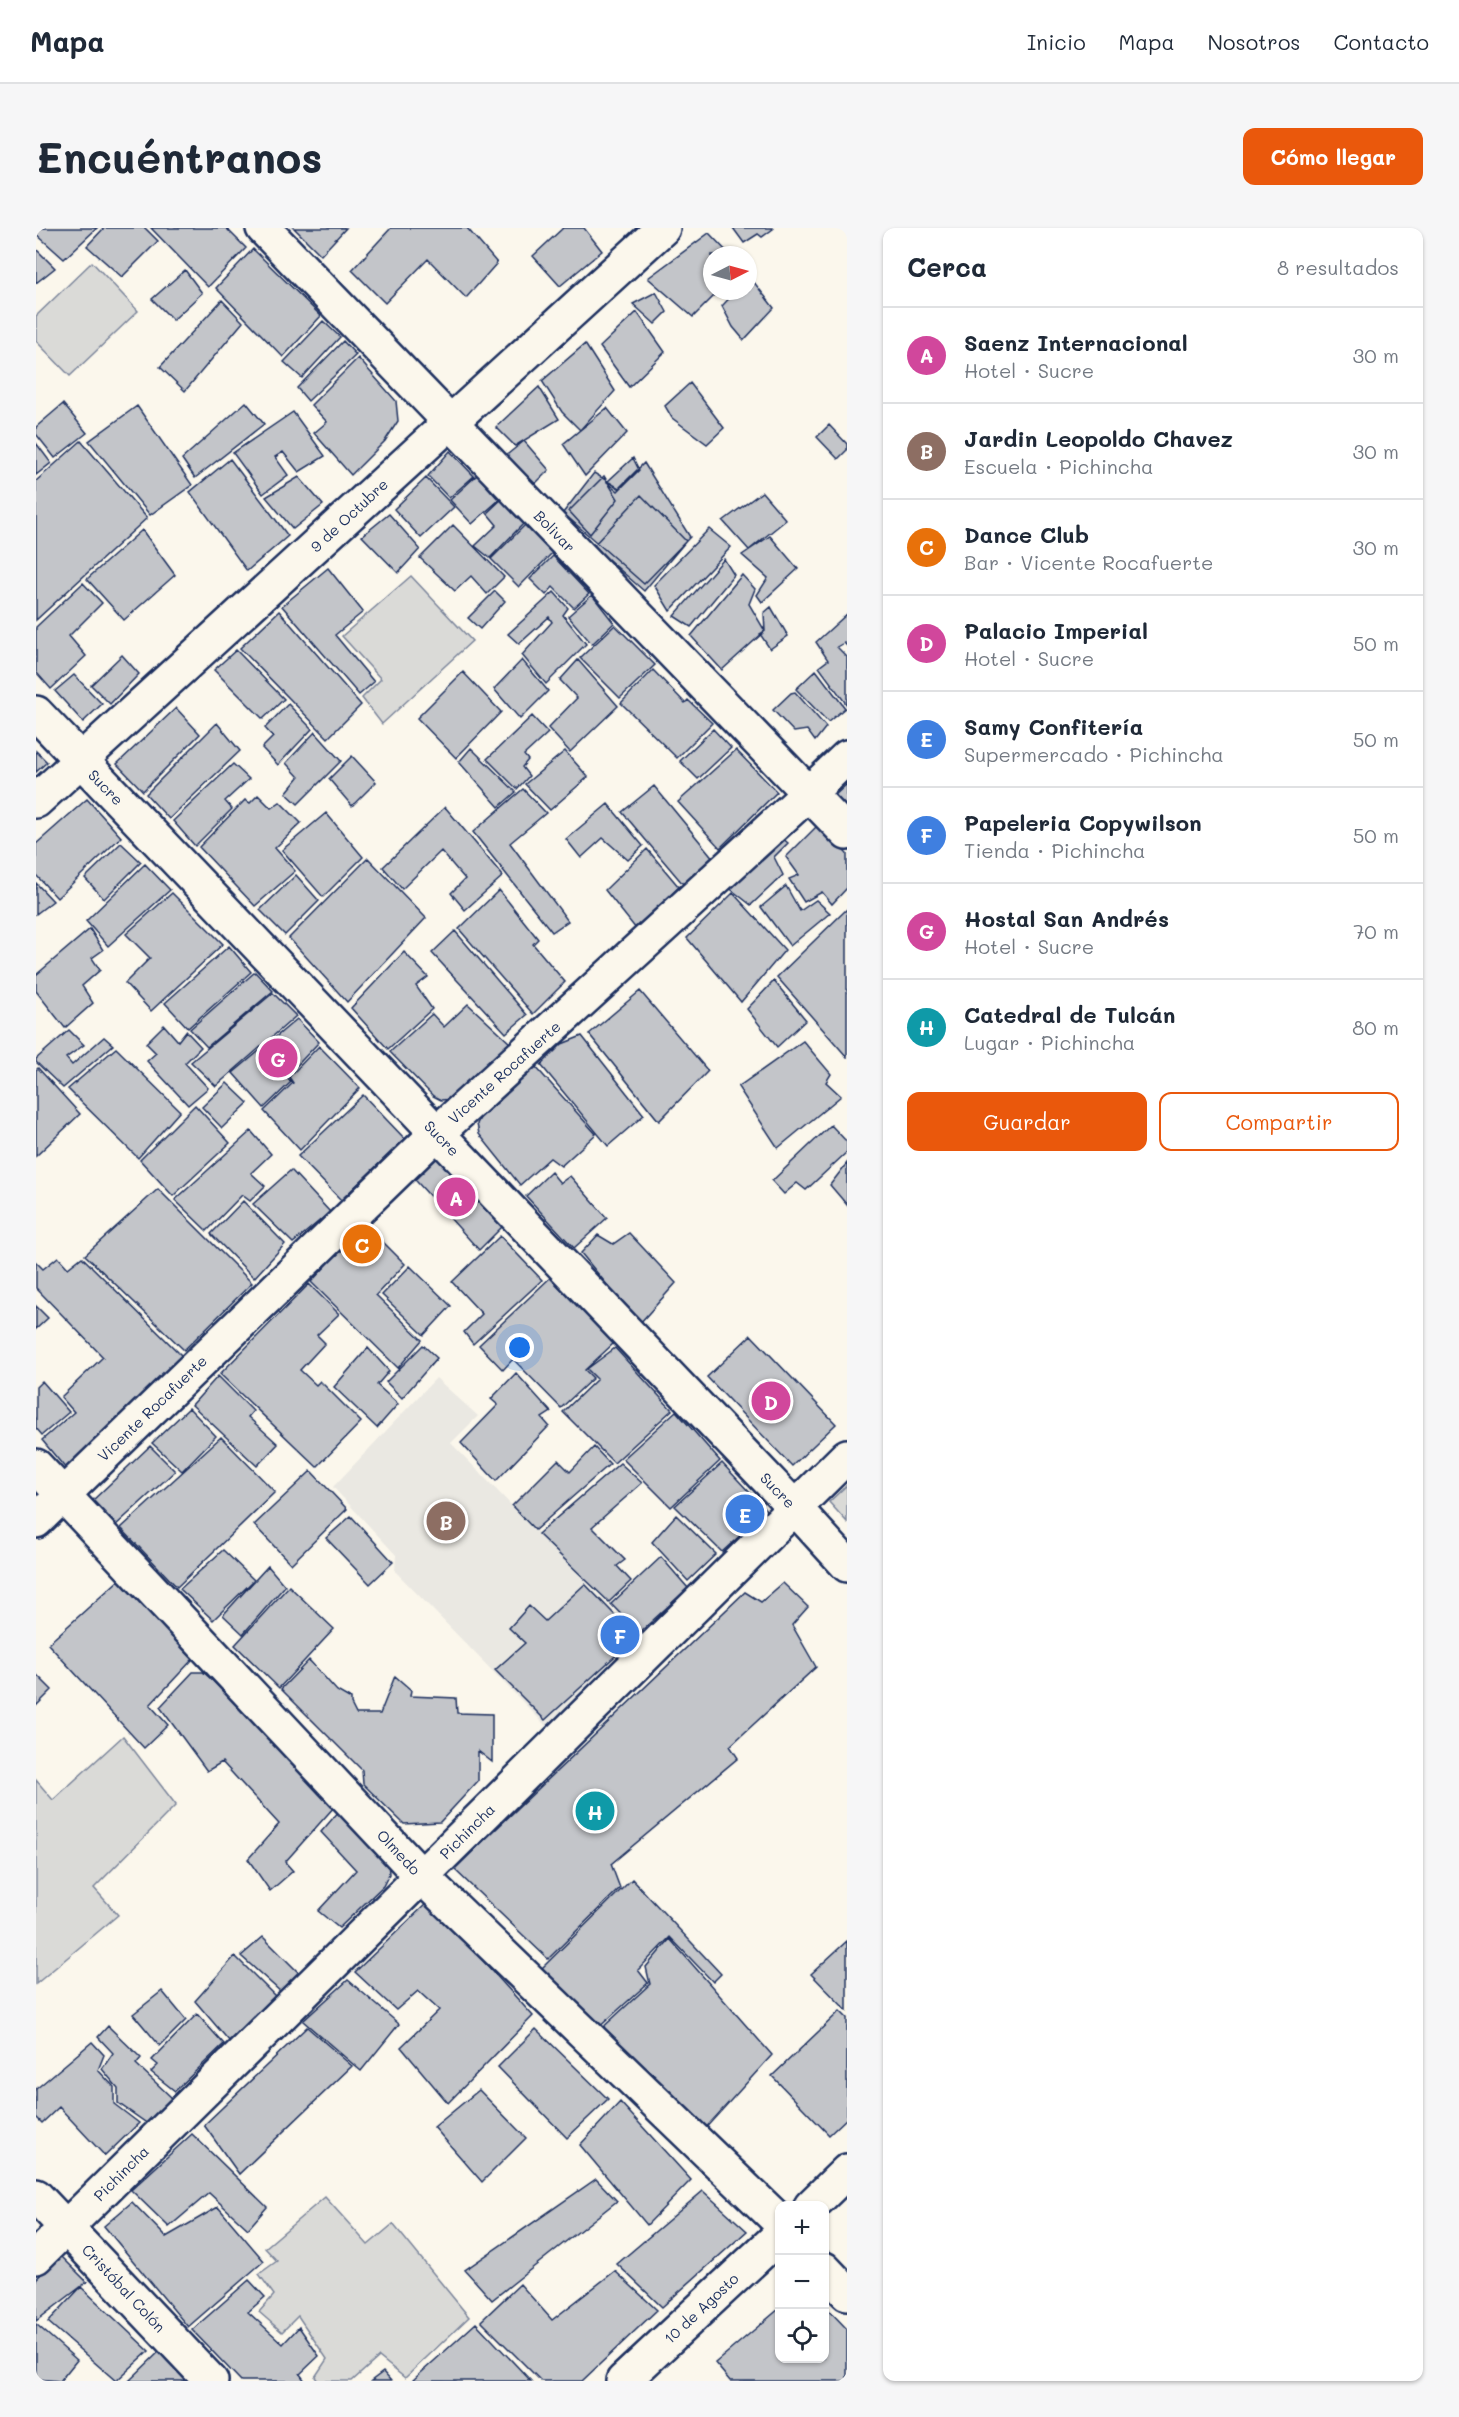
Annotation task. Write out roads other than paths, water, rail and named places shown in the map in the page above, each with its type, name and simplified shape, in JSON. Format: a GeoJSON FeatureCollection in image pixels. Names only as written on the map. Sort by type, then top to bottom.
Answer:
{"type":"FeatureCollection","features":[{"type":"Feature","properties":{"kind":"street","name":"Bolivar"},"geometry":{"type":"LineString","coordinates":[[263,228],[847,833]]}},
{"type":"Feature","properties":{"kind":"street","name":"9 de Octubre"},"geometry":{"type":"LineString","coordinates":[[36,801],[663,228]]}},
{"type":"Feature","properties":{"kind":"street","name":"Sucre"},"geometry":{"type":"LineString","coordinates":[[36,713],[847,1564]]}},
{"type":"Feature","properties":{"kind":"street","name":"Vicente Rocafuerte"},"geometry":{"type":"LineString","coordinates":[[36,1521],[437,1133],[847,757]]}},
{"type":"Feature","properties":{"kind":"street","name":"Pichincha"},"geometry":{"type":"LineString","coordinates":[[36,2257],[847,1456]]}},
{"type":"Feature","properties":{"kind":"street","name":"Olmedo"},"geometry":{"type":"LineString","coordinates":[[36,1466],[421,1876],[775,2217]]}},
{"type":"Feature","properties":{"kind":"street"},"geometry":{"type":"LineString","coordinates":[[815,2201],[847,2170]]}},
{"type":"Feature","properties":{"kind":"street","name":"Cristóbal Colón"},"geometry":{"type":"LineString","coordinates":[[36,2196],[211,2381]]}},
{"type":"Feature","properties":{"kind":"street","name":"10 de Agosto"},"geometry":{"type":"LineString","coordinates":[[623,2381],[775,2240]]}},
{"type":"Feature","properties":{"kind":"street"},"geometry":{"type":"LineString","coordinates":[[829,2273],[847,2293]]}},
{"type":"Feature","properties":{"kind":"place","name":"Hostal San Andrés"},"geometry":{"type":"Point","coordinates":[278,1058]}},
{"type":"Feature","properties":{"kind":"place","name":"Saenz Internacional"},"geometry":{"type":"Point","coordinates":[456,1197]}},
{"type":"Feature","properties":{"kind":"place","name":"Dance Club"},"geometry":{"type":"Point","coordinates":[362,1244]}},
{"type":"Feature","properties":{"kind":"place","name":"Palacio Imperial"},"geometry":{"type":"Point","coordinates":[771,1401]}},
{"type":"Feature","properties":{"kind":"place","name":"Samy Confitería"},"geometry":{"type":"Point","coordinates":[745,1514]}},
{"type":"Feature","properties":{"kind":"place","name":"Jardin Leopoldo Chavez"},"geometry":{"type":"Point","coordinates":[446,1521]}},
{"type":"Feature","properties":{"kind":"place","name":"Papeleria Copywilson"},"geometry":{"type":"Point","coordinates":[620,1635]}},
{"type":"Feature","properties":{"kind":"place","name":"Catedral de Tulcán"},"geometry":{"type":"Point","coordinates":[595,1811]}}]}
